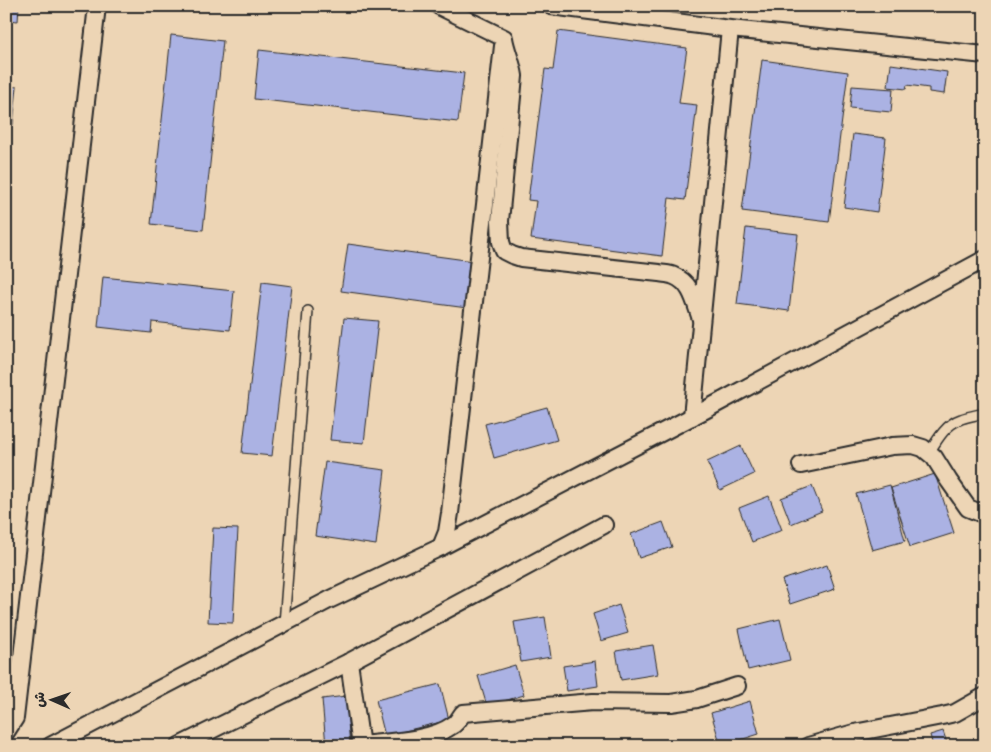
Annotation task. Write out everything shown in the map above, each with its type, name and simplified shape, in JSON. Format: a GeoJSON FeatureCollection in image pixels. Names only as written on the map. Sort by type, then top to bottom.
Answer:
{"type":"FeatureCollection","features":[{"type":"Feature","properties":{"kind":"street"},"geometry":{"type":"LineString","coordinates":[[6,732],[15,718],[96,6]]}},
{"type":"Feature","properties":{"kind":"street"},"geometry":{"type":"LineString","coordinates":[[439,6],[504,38]]}},
{"type":"Feature","properties":{"kind":"street"},"geometry":{"type":"LineString","coordinates":[[551,6],[730,29],[985,55]]}},
{"type":"Feature","properties":{"kind":"street"},"geometry":{"type":"LineString","coordinates":[[692,417],[730,29]]}},
{"type":"Feature","properties":{"kind":"street"},"geometry":{"type":"LineString","coordinates":[[504,38],[514,76],[500,221],[501,242],[504,251],[521,258],[674,276],[686,283],[701,319]]}},
{"type":"Feature","properties":{"kind":"street"},"geometry":{"type":"LineString","coordinates":[[441,547],[447,532],[450,513],[504,38]]}},
{"type":"Feature","properties":{"kind":"street"},"geometry":{"type":"LineString","coordinates":[[50,746],[328,600],[441,547],[692,417],[985,259]]}},
{"type":"Feature","properties":{"kind":"street"},"geometry":{"type":"LineString","coordinates":[[802,465],[892,446],[913,445],[923,448],[934,457],[968,508],[985,515]]}},
{"type":"Feature","properties":{"kind":"street"},"geometry":{"type":"LineString","coordinates":[[179,746],[349,662],[604,525]]}},
{"type":"Feature","properties":{"kind":"street"},"geometry":{"type":"LineString","coordinates":[[349,662],[361,745],[438,734],[454,725],[463,713],[593,702],[671,703],[697,699],[737,686]]}},
{"type":"Feature","properties":{"kind":"street"},"geometry":{"type":"LineString","coordinates":[[808,746],[854,733],[949,714],[985,696]]}},
{"type":"Feature","properties":{"kind":"lane"},"geometry":{"type":"LineString","coordinates":[[284,624],[308,311]]}},
{"type":"Feature","properties":{"kind":"lane"},"geometry":{"type":"LineString","coordinates":[[929,453],[954,422],[985,413]]}},
{"type":"Feature","properties":{"kind":"building"},"geometry":{"type":"Polygon","coordinates":[[[6,6],[19,6],[18,21],[6,20],[6,6]]]}},
{"type":"Feature","properties":{"kind":"building"},"geometry":{"type":"Polygon","coordinates":[[[558,31],[687,48],[679,103],[697,105],[685,200],[669,198],[662,256],[531,239],[536,201],[528,200],[545,69],[553,70],[558,31]]]}},
{"type":"Feature","properties":{"kind":"building"},"geometry":{"type":"Polygon","coordinates":[[[171,35],[223,41],[203,230],[151,224],[171,35]]]}},
{"type":"Feature","properties":{"kind":"building"},"geometry":{"type":"Polygon","coordinates":[[[259,50],[464,73],[458,122],[254,99],[259,50]]]}},
{"type":"Feature","properties":{"kind":"building"},"geometry":{"type":"Polygon","coordinates":[[[762,60],[848,72],[829,222],[742,211],[762,60]]]}},
{"type":"Feature","properties":{"kind":"building"},"geometry":{"type":"Polygon","coordinates":[[[891,64],[947,72],[944,94],[929,92],[929,88],[907,85],[906,89],[888,87],[891,64]]]}},
{"type":"Feature","properties":{"kind":"building"},"geometry":{"type":"Polygon","coordinates":[[[6,86],[17,87],[13,125],[6,124],[6,86]]]}},
{"type":"Feature","properties":{"kind":"building"},"geometry":{"type":"Polygon","coordinates":[[[852,86],[893,89],[891,112],[850,108],[852,86]]]}},
{"type":"Feature","properties":{"kind":"building"},"geometry":{"type":"Polygon","coordinates":[[[853,134],[886,138],[877,212],[844,207],[853,134]]]}},
{"type":"Feature","properties":{"kind":"building"},"geometry":{"type":"Polygon","coordinates":[[[746,228],[798,234],[789,311],[737,304],[746,228]]]}},
{"type":"Feature","properties":{"kind":"building"},"geometry":{"type":"Polygon","coordinates":[[[348,244],[473,261],[467,308],[341,291],[348,244]]]}},
{"type":"Feature","properties":{"kind":"building"},"geometry":{"type":"Polygon","coordinates":[[[103,277],[234,291],[230,330],[152,322],[151,333],[98,327],[103,277]]]}},
{"type":"Feature","properties":{"kind":"building"},"geometry":{"type":"Polygon","coordinates":[[[262,282],[292,286],[272,456],[242,453],[262,282]]]}},
{"type":"Feature","properties":{"kind":"building"},"geometry":{"type":"Polygon","coordinates":[[[344,318],[378,321],[364,443],[330,440],[344,318]]]}},
{"type":"Feature","properties":{"kind":"building"},"geometry":{"type":"Polygon","coordinates":[[[547,407],[557,440],[494,458],[485,424],[547,407]]]}},
{"type":"Feature","properties":{"kind":"building"},"geometry":{"type":"Polygon","coordinates":[[[741,446],[754,474],[720,490],[707,462],[741,446]]]}},
{"type":"Feature","properties":{"kind":"building"},"geometry":{"type":"Polygon","coordinates":[[[325,462],[385,470],[376,545],[315,536],[325,462]]]}},
{"type":"Feature","properties":{"kind":"building"},"geometry":{"type":"Polygon","coordinates":[[[935,474],[954,533],[910,547],[891,488],[935,474]]]}},
{"type":"Feature","properties":{"kind":"building"},"geometry":{"type":"Polygon","coordinates":[[[890,485],[905,541],[872,550],[856,494],[890,485]]]}},
{"type":"Feature","properties":{"kind":"building"},"geometry":{"type":"Polygon","coordinates":[[[812,486],[822,511],[791,524],[781,498],[812,486]]]}},
{"type":"Feature","properties":{"kind":"building"},"geometry":{"type":"Polygon","coordinates":[[[769,496],[782,530],[752,542],[739,508],[769,496]]]}},
{"type":"Feature","properties":{"kind":"building"},"geometry":{"type":"Polygon","coordinates":[[[663,522],[672,547],[639,558],[631,534],[663,522]]]}},
{"type":"Feature","properties":{"kind":"building"},"geometry":{"type":"Polygon","coordinates":[[[213,528],[238,529],[233,623],[208,622],[213,528]]]}},
{"type":"Feature","properties":{"kind":"building"},"geometry":{"type":"Polygon","coordinates":[[[827,565],[835,589],[790,604],[782,580],[827,565]]]}},
{"type":"Feature","properties":{"kind":"building"},"geometry":{"type":"Polygon","coordinates":[[[619,605],[628,633],[601,641],[593,614],[619,605]]]}},
{"type":"Feature","properties":{"kind":"building"},"geometry":{"type":"Polygon","coordinates":[[[545,617],[551,657],[521,662],[514,622],[545,617]]]}},
{"type":"Feature","properties":{"kind":"building"},"geometry":{"type":"Polygon","coordinates":[[[780,619],[790,660],[748,670],[739,629],[780,619]]]}},
{"type":"Feature","properties":{"kind":"building"},"geometry":{"type":"Polygon","coordinates":[[[653,645],[658,674],[621,680],[616,651],[653,645]]]}},
{"type":"Feature","properties":{"kind":"building"},"geometry":{"type":"Polygon","coordinates":[[[595,661],[598,686],[567,691],[563,666],[595,661]]]}},
{"type":"Feature","properties":{"kind":"building"},"geometry":{"type":"Polygon","coordinates":[[[515,665],[524,695],[487,706],[478,676],[515,665]]]}},
{"type":"Feature","properties":{"kind":"building"},"geometry":{"type":"Polygon","coordinates":[[[440,684],[449,720],[385,736],[376,700],[440,684]]]}},
{"type":"Feature","properties":{"kind":"building"},"geometry":{"type":"Polygon","coordinates":[[[346,696],[350,746],[326,746],[322,699],[346,696]]]}},
{"type":"Feature","properties":{"kind":"building"},"geometry":{"type":"Polygon","coordinates":[[[750,701],[759,734],[721,746],[711,713],[750,701]]]}},
{"type":"Feature","properties":{"kind":"building"},"geometry":{"type":"Polygon","coordinates":[[[943,731],[948,746],[933,746],[930,735],[943,731]]]}}]}
